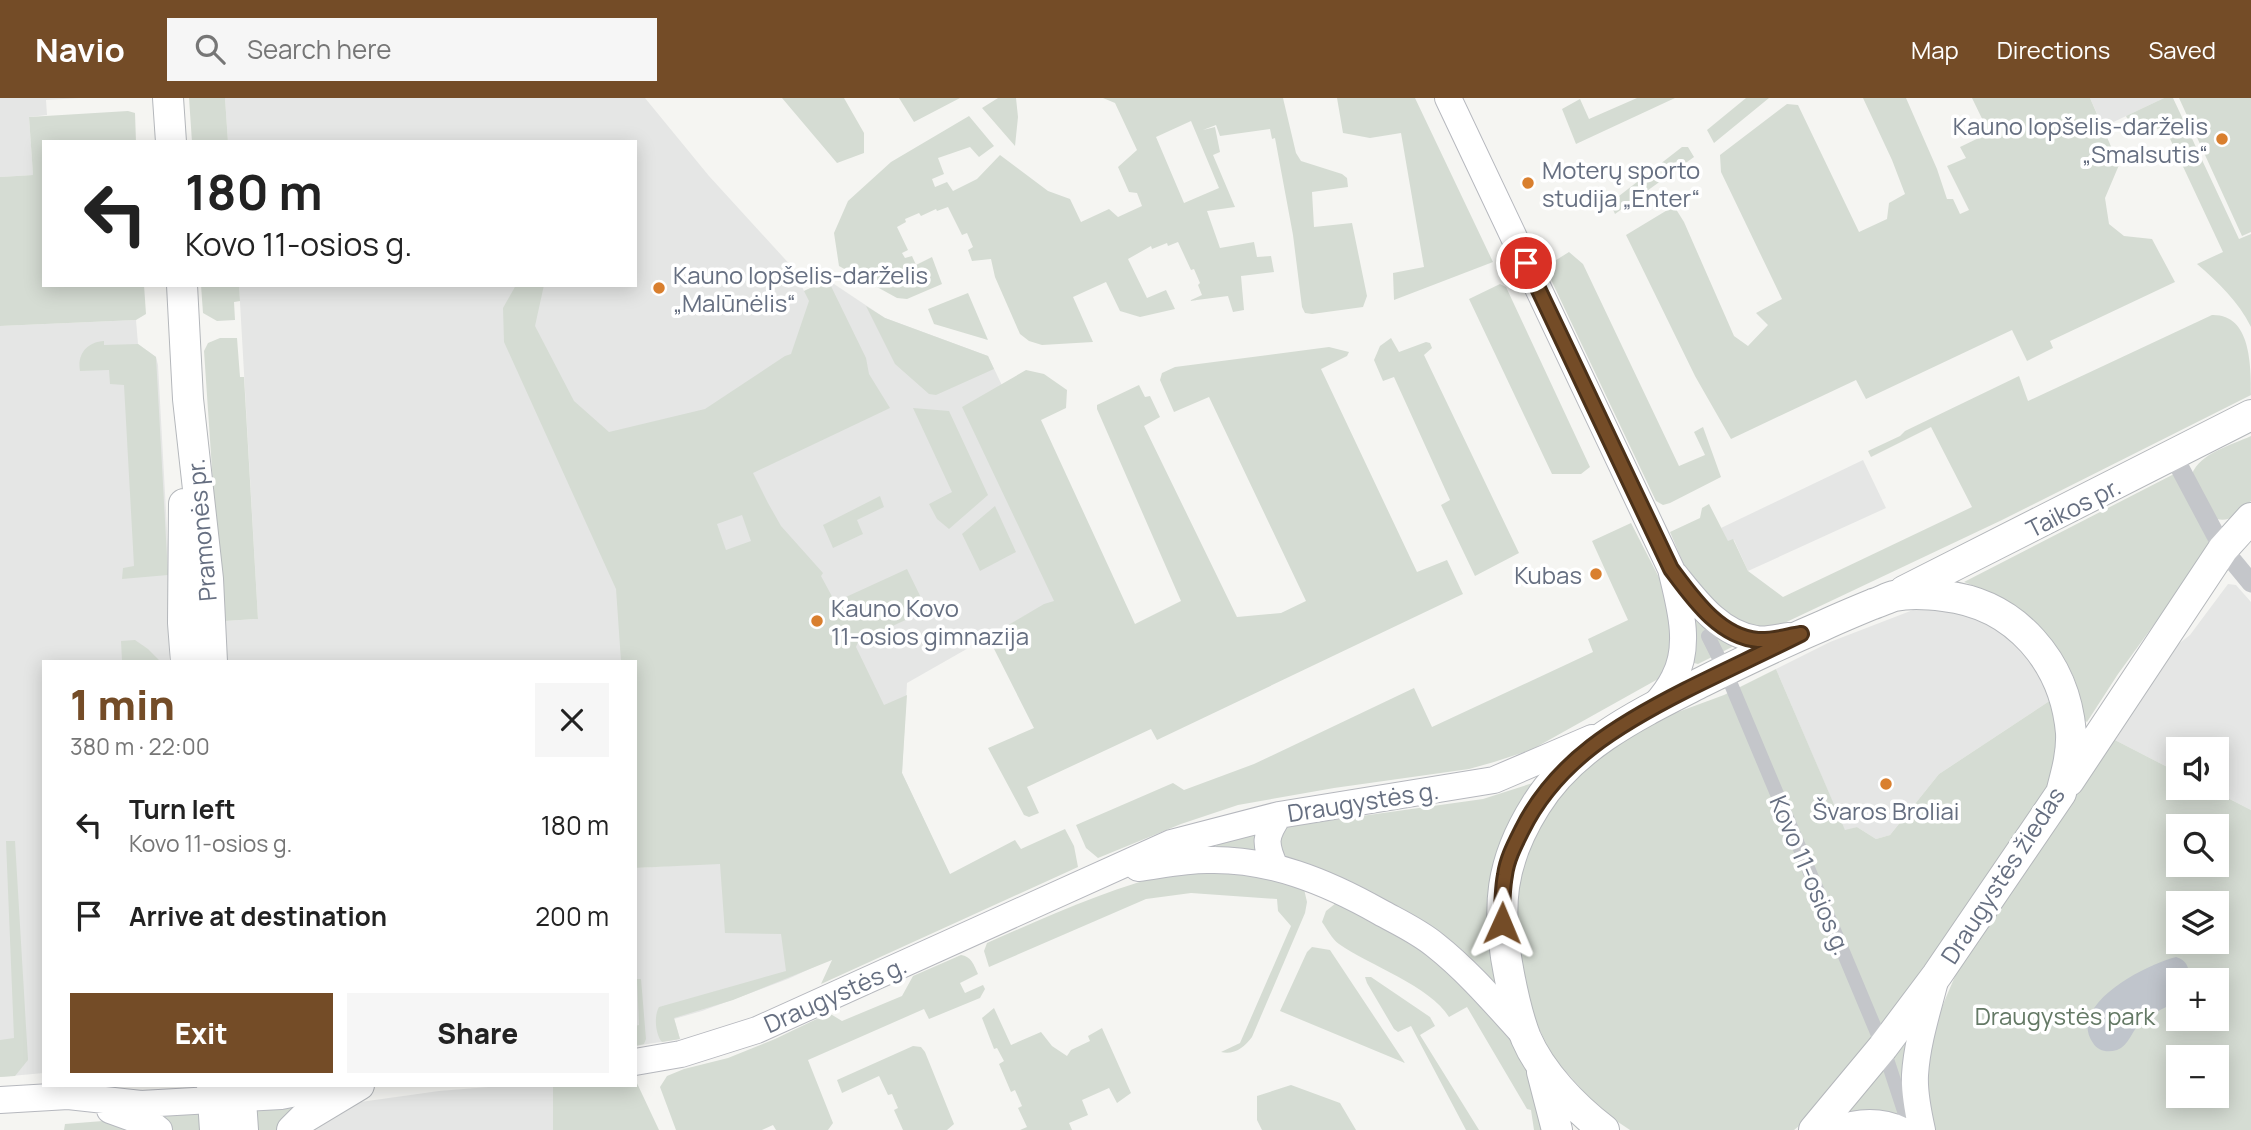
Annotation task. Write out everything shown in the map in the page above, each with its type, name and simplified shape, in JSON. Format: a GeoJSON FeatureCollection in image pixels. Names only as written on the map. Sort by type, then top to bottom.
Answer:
{"type":"FeatureCollection","features":[{"type":"Feature","properties":{"kind":"main road"},"geometry":{"type":"LineString","coordinates":[[168,98],[171,140]]}},
{"type":"Feature","properties":{"kind":"main road","name":"Kovo 11-osios g."},"geometry":{"type":"LineString","coordinates":[[1448,98],[1671,569],[1693,598],[1705,634]]}},
{"type":"Feature","properties":{"kind":"main road","name":"Pramonės pr."},"geometry":{"type":"LineString","coordinates":[[182,287],[188,399],[208,579],[212,660]]}},
{"type":"Feature","properties":{"kind":"main road","name":"Pramonės pr."},"geometry":{"type":"LineString","coordinates":[[186,660],[183,536],[188,399]]}},
{"type":"Feature","properties":{"kind":"main road","name":"Taikos pr."},"geometry":{"type":"LineString","coordinates":[[1894,596],[2251,415]]}},
{"type":"Feature","properties":{"kind":"main road"},"geometry":{"type":"LineString","coordinates":[[2061,793],[2223,549],[2251,518]]}},
{"type":"Feature","properties":{"kind":"main road","name":"Kovo 11-osios g."},"geometry":{"type":"LineString","coordinates":[[1671,569],[1679,606],[1705,634],[1743,636],[1759,640],[1801,634]]}},
{"type":"Feature","properties":{"kind":"main road","name":"Draugystės žiedas"},"geometry":{"type":"LineString","coordinates":[[1604,1130],[1578,1108],[1532,1048],[1511,988],[1502,923],[1505,872],[1513,848],[1537,802],[1560,773],[1579,755],[1619,726],[1655,705],[1801,634],[1894,596],[1931,595],[1982,605],[2001,614],[2037,644],[2053,669],[2062,690],[2071,736],[2070,758],[2061,793],[1937,975],[1883,1047],[1814,1130]]}},
{"type":"Feature","properties":{"kind":"main road"},"geometry":{"type":"LineString","coordinates":[[1655,705],[1674,680],[1680,664],[1705,634]]}},
{"type":"Feature","properties":{"kind":"main road","name":"Draugystės g."},"geometry":{"type":"LineString","coordinates":[[637,1062],[681,1054],[757,1030],[1171,843],[1279,815],[1494,780],[1619,726]]}},
{"type":"Feature","properties":{"kind":"main road"},"geometry":{"type":"LineString","coordinates":[[1275,867],[1267,845],[1268,832],[1279,815]]}},
{"type":"Feature","properties":{"kind":"main road","name":"Draugystės g."},"geometry":{"type":"LineString","coordinates":[[1106,874],[1176,862],[1236,860],[1275,867],[1347,894],[1433,943],[1473,979],[1532,1048]]}},
{"type":"Feature","properties":{"kind":"main road"},"geometry":{"type":"LineString","coordinates":[[1834,1130],[1867,1123],[1910,1124],[1916,1093],[1917,1059],[1937,975]]}},
{"type":"Feature","properties":{"kind":"main road"},"geometry":{"type":"LineString","coordinates":[[1532,1048],[1557,1130]]}},
{"type":"Feature","properties":{"kind":"main road"},"geometry":{"type":"LineString","coordinates":[[0,1100],[102,1087]]}},
{"type":"Feature","properties":{"kind":"main road"},"geometry":{"type":"LineString","coordinates":[[80,1090],[141,1104],[227,1092],[281,1096],[328,1087]]}},
{"type":"Feature","properties":{"kind":"main road"},"geometry":{"type":"LineString","coordinates":[[292,1130],[304,1118],[356,1087]]}},
{"type":"Feature","properties":{"kind":"main road"},"geometry":{"type":"LineString","coordinates":[[80,1090],[159,1130]]}},
{"type":"Feature","properties":{"kind":"main road"},"geometry":{"type":"LineString","coordinates":[[215,1130],[227,1092]]}},
{"type":"Feature","properties":{"kind":"main road"},"geometry":{"type":"LineString","coordinates":[[227,1092],[243,1130]]}},
{"type":"Feature","properties":{"kind":"street"},"geometry":{"type":"LineString","coordinates":[[2174,455],[2223,549],[2251,583]]}},
{"type":"Feature","properties":{"kind":"street","name":"Kovo 11-osios g."},"geometry":{"type":"LineString","coordinates":[[1705,634],[1725,670],[1883,1047],[1910,1124]]}},
{"type":"Feature","properties":{"kind":"shaded area"},"geometry":{"type":"Polygon","coordinates":[[[0,98],[81,98],[46,100],[47,115],[29,117],[33,175],[0,177],[0,98]]]}},
{"type":"Feature","properties":{"kind":"shaded area"},"geometry":{"type":"Polygon","coordinates":[[[225,98],[645,98],[709,176],[794,269],[804,291],[828,280],[885,318],[988,356],[1100,591],[1044,605],[907,683],[902,773],[961,899],[788,979],[674,1019],[680,1039],[637,1046],[637,868],[720,863],[637,667],[637,660],[223,660],[225,621],[258,619],[239,287],[637,287],[637,140],[228,140],[225,98]]]}},
{"type":"Feature","properties":{"kind":"shaded area","name":"Kauno lopšelis-darželis „Smalsutis“"},"geometry":{"type":"Polygon","coordinates":[[[2090,98],[2164,98],[2103,127],[2090,98]]]}},
{"type":"Feature","properties":{"kind":"shaded area"},"geometry":{"type":"Polygon","coordinates":[[[136,320],[138,344],[156,357],[169,566],[169,660],[42,660],[42,1073],[0,1077],[0,326],[136,320]]]}},
{"type":"Feature","properties":{"kind":"shaded area"},"geometry":{"type":"Polygon","coordinates":[[[1863,460],[1886,508],[1748,571],[1734,540],[1728,542],[1721,528],[1863,460]]]}},
{"type":"Feature","properties":{"kind":"shaded area"},"geometry":{"type":"Polygon","coordinates":[[[2228,584],[2236,585],[2251,602],[2251,810],[2229,799],[2229,737],[2166,737],[2166,766],[2113,739],[2172,649],[2190,635],[2228,584]]]}},
{"type":"Feature","properties":{"kind":"shaded area"},"geometry":{"type":"Polygon","coordinates":[[[1954,608],[1981,614],[2015,639],[2054,698],[1939,774],[1890,835],[1876,839],[1857,827],[1845,831],[1776,669],[1830,642],[1913,610],[1954,608]]]}},
{"type":"Feature","properties":{"kind":"shaded area"},"geometry":{"type":"Polygon","coordinates":[[[2180,958],[2188,968],[2166,968],[2166,1007],[2141,1022],[2121,1048],[2103,1051],[2097,1048],[2088,1029],[2090,1015],[2100,1001],[2130,977],[2163,961],[2180,958]]]}},
{"type":"Feature","properties":{"kind":"shaded area"},"geometry":{"type":"Polygon","coordinates":[[[488,1087],[553,1087],[553,1130],[304,1130],[346,1104],[488,1087]]]}},
{"type":"Feature","properties":{"kind":"green space"},"geometry":{"type":"Polygon","coordinates":[[[189,98],[225,98],[228,140],[192,140],[189,98]]]}},
{"type":"Feature","properties":{"kind":"green space"},"geometry":{"type":"Polygon","coordinates":[[[782,98],[844,98],[864,133],[864,153],[837,163],[782,98]]]}},
{"type":"Feature","properties":{"kind":"green space"},"geometry":{"type":"Polygon","coordinates":[[[899,98],[960,98],[914,122],[899,98]]]}},
{"type":"Feature","properties":{"kind":"green space"},"geometry":{"type":"Polygon","coordinates":[[[998,98],[1016,98],[1018,117],[1015,146],[982,108],[998,98]]]}},
{"type":"Feature","properties":{"kind":"green space"},"geometry":{"type":"Polygon","coordinates":[[[1103,98],[1283,98],[1296,153],[1301,161],[1347,178],[1348,187],[1312,192],[1314,227],[1352,223],[1367,296],[1363,307],[1305,313],[1275,138],[1272,139],[1270,129],[1220,136],[1216,125],[1203,130],[1215,127],[1220,152],[1213,155],[1235,207],[1207,211],[1220,248],[1254,242],[1257,257],[1271,256],[1274,272],[1241,276],[1244,310],[1233,312],[1228,296],[1189,301],[1202,295],[1198,285],[1200,283],[1178,242],[1168,246],[1167,243],[1152,249],[1151,246],[1128,259],[1147,298],[1166,290],[1175,309],[1140,317],[1120,311],[1106,282],[1073,297],[1093,342],[1042,345],[1029,341],[1020,334],[995,277],[991,259],[972,261],[968,250],[973,247],[967,233],[962,235],[948,207],[921,216],[919,213],[905,219],[906,222],[897,227],[908,250],[902,253],[905,258],[912,256],[916,265],[932,257],[942,284],[907,299],[897,298],[839,266],[834,233],[848,201],[891,162],[969,116],[994,146],[979,157],[970,147],[938,158],[944,174],[932,179],[935,187],[947,182],[953,191],[977,179],[1000,155],[1048,191],[1070,199],[1081,222],[1109,209],[1118,217],[1142,206],[1137,193],[1129,192],[1118,167],[1137,150],[1115,103],[1103,98]],[[1191,121],[1156,137],[1184,203],[1219,188],[1191,121]]]}},
{"type":"Feature","properties":{"kind":"green space"},"geometry":{"type":"Polygon","coordinates":[[[1337,98],[1415,98],[1493,262],[1394,300],[1393,273],[1424,267],[1401,133],[1370,138],[1343,133],[1337,98]]]}},
{"type":"Feature","properties":{"kind":"green space"},"geometry":{"type":"Polygon","coordinates":[[[1637,98],[1675,98],[1576,144],[1562,109],[1580,99],[1589,119],[1637,98]]]}},
{"type":"Feature","properties":{"kind":"green space"},"geometry":{"type":"Polygon","coordinates":[[[1746,98],[1769,98],[1714,143],[1707,130],[1746,98]]]}},
{"type":"Feature","properties":{"kind":"green space"},"geometry":{"type":"Polygon","coordinates":[[[1863,98],[1906,98],[1947,199],[1953,199],[1960,214],[1969,210],[1947,166],[1966,158],[1960,147],[1989,133],[1972,98],[2090,98],[2119,165],[2105,198],[2109,224],[2124,236],[2152,239],[2175,282],[2050,341],[2053,348],[2027,361],[2012,330],[1866,399],[1856,380],[1731,439],[1695,376],[1626,235],[1674,206],[1684,222],[1734,336],[1748,346],[1768,325],[1756,313],[1782,299],[1721,172],[1720,155],[1787,104],[1798,105],[1859,232],[1887,219],[1889,203],[1905,194],[1863,98]]]}},
{"type":"Feature","properties":{"kind":"green space"},"geometry":{"type":"Polygon","coordinates":[[[2164,98],[2173,98],[2239,239],[2251,234],[2251,327],[2227,293],[2197,264],[2223,252],[2164,126],[2137,138],[2126,116],[2164,98]]]}},
{"type":"Feature","properties":{"kind":"green space","name":"Kauno lopšelis-darželis „Smalsutis“"},"geometry":{"type":"Polygon","coordinates":[[[2179,98],[2251,98],[2251,232],[2242,236],[2179,98]]]}},
{"type":"Feature","properties":{"kind":"green space"},"geometry":{"type":"Polygon","coordinates":[[[128,111],[135,113],[136,140],[42,140],[42,287],[144,287],[146,314],[136,320],[0,326],[0,177],[33,175],[29,117],[128,111]]]}},
{"type":"Feature","properties":{"kind":"green space"},"geometry":{"type":"Polygon","coordinates":[[[1682,147],[1688,147],[1694,157],[1615,214],[1610,203],[1682,147]]]}},
{"type":"Feature","properties":{"kind":"green space"},"geometry":{"type":"Polygon","coordinates":[[[1569,252],[1583,264],[1679,466],[1705,455],[1694,432],[1703,427],[1721,477],[1670,503],[1663,505],[1656,501],[1545,267],[1569,252]]]}},
{"type":"Feature","properties":{"kind":"green space","name":"Kauno Kovo 11-osios gimnazija"},"geometry":{"type":"Polygon","coordinates":[[[828,280],[866,358],[869,374],[890,408],[753,473],[781,526],[823,573],[821,576],[835,602],[907,569],[927,610],[858,642],[856,647],[884,705],[907,695],[902,773],[950,874],[1015,840],[1021,849],[1065,829],[1074,846],[1078,867],[821,984],[832,960],[733,1000],[674,1018],[680,1039],[662,1042],[656,1024],[659,1007],[786,971],[781,934],[725,933],[720,864],[637,868],[637,660],[621,660],[616,589],[504,342],[503,308],[515,287],[544,287],[535,326],[574,401],[609,432],[705,409],[791,354],[809,301],[804,291],[828,280]],[[742,515],[717,524],[726,550],[751,541],[742,515]]]}},
{"type":"Feature","properties":{"kind":"green space"},"geometry":{"type":"Polygon","coordinates":[[[1500,284],[1506,287],[1590,467],[1581,474],[1552,474],[1469,299],[1500,284]]]}},
{"type":"Feature","properties":{"kind":"green space"},"geometry":{"type":"Polygon","coordinates":[[[201,287],[239,287],[240,301],[234,302],[235,320],[217,321],[203,313],[201,287]]]}},
{"type":"Feature","properties":{"kind":"green space"},"geometry":{"type":"Polygon","coordinates":[[[968,293],[988,340],[934,324],[928,309],[968,293]]]}},
{"type":"Feature","properties":{"kind":"green space"},"geometry":{"type":"Polygon","coordinates":[[[866,306],[885,318],[988,356],[994,369],[936,395],[929,394],[895,364],[866,306]]]}},
{"type":"Feature","properties":{"kind":"green space"},"geometry":{"type":"Polygon","coordinates":[[[2212,315],[2225,317],[2235,323],[2241,332],[2249,356],[2251,395],[2002,520],[1774,628],[1766,630],[1735,624],[1692,584],[1670,532],[1700,518],[1702,508],[1709,504],[1728,541],[1733,539],[1748,571],[1783,597],[1972,507],[1931,427],[1871,457],[1868,451],[2019,376],[2028,401],[2212,315]]]}},
{"type":"Feature","properties":{"kind":"green space"},"geometry":{"type":"Polygon","coordinates":[[[220,338],[237,338],[240,377],[244,377],[258,619],[225,621],[222,617],[204,351],[208,343],[220,338]]]}},
{"type":"Feature","properties":{"kind":"green space"},"geometry":{"type":"Polygon","coordinates":[[[1391,338],[1399,352],[1430,343],[1432,348],[1424,355],[1519,553],[1475,576],[1441,505],[1450,500],[1394,377],[1383,381],[1374,360],[1380,346],[1391,338]]]}},
{"type":"Feature","properties":{"kind":"green space"},"geometry":{"type":"Polygon","coordinates":[[[104,341],[104,345],[138,344],[156,357],[168,575],[122,579],[123,568],[134,566],[124,385],[110,384],[109,370],[80,371],[79,365],[88,346],[104,341]]]}},
{"type":"Feature","properties":{"kind":"green space"},"geometry":{"type":"Polygon","coordinates":[[[1329,347],[1349,352],[1347,356],[1321,369],[1417,572],[1447,560],[1463,594],[1157,740],[1151,729],[1027,787],[1039,813],[1029,817],[1024,815],[988,748],[1034,728],[988,637],[1044,604],[1054,601],[962,407],[1026,370],[1044,374],[1067,390],[1066,408],[1041,420],[1135,624],[1181,601],[1097,409],[1097,405],[1139,385],[1145,397],[1150,396],[1160,417],[1144,426],[1237,617],[1281,613],[1306,601],[1209,397],[1174,412],[1160,380],[1162,373],[1175,367],[1329,347]]]}},
{"type":"Feature","properties":{"kind":"green space"},"geometry":{"type":"Polygon","coordinates":[[[913,408],[949,411],[988,495],[949,529],[937,519],[929,504],[952,492],[913,408]]]}},
{"type":"Feature","properties":{"kind":"green space"},"geometry":{"type":"Polygon","coordinates":[[[2251,436],[2251,501],[2232,517],[2217,519],[2192,474],[2209,455],[2251,436]]]}},
{"type":"Feature","properties":{"kind":"green space"},"geometry":{"type":"Polygon","coordinates":[[[2174,474],[2211,546],[2118,674],[2087,722],[2084,720],[2074,678],[2055,645],[2043,631],[2014,607],[1964,582],[2174,474]]]}},
{"type":"Feature","properties":{"kind":"green space"},"geometry":{"type":"Polygon","coordinates":[[[880,496],[884,507],[857,520],[863,534],[833,548],[823,525],[880,496]]]}},
{"type":"Feature","properties":{"kind":"green space"},"geometry":{"type":"Polygon","coordinates":[[[995,506],[1016,552],[980,571],[962,534],[995,506]]]}},
{"type":"Feature","properties":{"kind":"green space"},"geometry":{"type":"Polygon","coordinates":[[[1631,523],[1666,591],[1675,626],[1667,674],[1531,750],[1494,762],[1469,769],[1238,805],[1181,824],[1098,858],[1086,848],[1076,825],[1173,783],[1184,790],[1254,764],[1414,688],[1432,727],[1593,652],[1588,639],[1628,620],[1592,541],[1631,523]]]}},
{"type":"Feature","properties":{"kind":"green space"},"geometry":{"type":"Polygon","coordinates":[[[1691,605],[1738,644],[1698,664],[1690,662],[1691,605]]]}},
{"type":"Feature","properties":{"kind":"green space"},"geometry":{"type":"Polygon","coordinates":[[[135,640],[159,660],[122,660],[121,641],[135,640]]]}},
{"type":"Feature","properties":{"kind":"green space"},"geometry":{"type":"Polygon","coordinates":[[[1776,669],[1845,830],[1857,827],[1876,839],[1890,835],[1939,774],[2054,698],[2059,727],[2051,792],[1885,1020],[1805,1121],[1794,1130],[1630,1130],[1593,1102],[1552,1056],[1531,1011],[1520,956],[1517,898],[1526,853],[1541,825],[1573,778],[1615,745],[1659,719],[1724,695],[1776,669]]]}},
{"type":"Feature","properties":{"kind":"green space","name":"Draugystės park"},"geometry":{"type":"Polygon","coordinates":[[[2113,739],[2166,766],[2166,800],[2229,799],[2251,810],[2251,1130],[1934,1130],[1924,1072],[1927,1052],[1956,974],[2113,739]]]}},
{"type":"Feature","properties":{"kind":"green space"},"geometry":{"type":"Polygon","coordinates":[[[1539,781],[1508,824],[1493,867],[1491,904],[1499,979],[1495,984],[1456,945],[1420,922],[1277,855],[1283,827],[1483,799],[1539,781]]]}},
{"type":"Feature","properties":{"kind":"green space"},"geometry":{"type":"Polygon","coordinates":[[[1262,832],[1263,855],[1216,847],[1217,844],[1262,832]]]}},
{"type":"Feature","properties":{"kind":"green space"},"geometry":{"type":"Polygon","coordinates":[[[6,841],[15,841],[28,1060],[15,1076],[0,1077],[0,1040],[14,1038],[6,841]]]}},
{"type":"Feature","properties":{"kind":"green space"},"geometry":{"type":"Polygon","coordinates":[[[1180,871],[1269,875],[1304,889],[1307,902],[1305,913],[1252,1037],[1238,1050],[1221,1052],[1240,1043],[1291,926],[1278,911],[1277,899],[1191,893],[1146,899],[989,967],[984,951],[987,943],[1105,893],[1180,871]]]}},
{"type":"Feature","properties":{"kind":"green space"},"geometry":{"type":"Polygon","coordinates":[[[1336,903],[1427,951],[1512,1038],[1528,1065],[1549,1130],[1534,1130],[1531,1110],[1527,1109],[1467,1007],[1449,1017],[1428,995],[1334,939],[1322,922],[1326,911],[1336,903]]]}},
{"type":"Feature","properties":{"kind":"green space"},"geometry":{"type":"Polygon","coordinates":[[[1312,947],[1330,950],[1405,1063],[1280,1011],[1307,952],[1312,947]]]}},
{"type":"Feature","properties":{"kind":"green space"},"geometry":{"type":"Polygon","coordinates":[[[961,955],[970,959],[978,974],[960,983],[965,993],[983,985],[985,989],[980,998],[929,1019],[924,1009],[808,1060],[833,1123],[828,1130],[776,1130],[773,1125],[762,1130],[676,1130],[660,1087],[667,1076],[728,1058],[829,1013],[842,1021],[902,996],[913,976],[961,955]]]}},
{"type":"Feature","properties":{"kind":"green space"},"geometry":{"type":"Polygon","coordinates":[[[1365,977],[1371,977],[1430,1017],[1435,1026],[1420,1035],[1479,1130],[1466,1130],[1411,1026],[1398,1032],[1394,1029],[1365,977]]]}},
{"type":"Feature","properties":{"kind":"green space"},"geometry":{"type":"Polygon","coordinates":[[[637,979],[641,979],[646,1039],[644,1044],[637,1046],[637,979]]]}},
{"type":"Feature","properties":{"kind":"green space"},"geometry":{"type":"Polygon","coordinates":[[[994,1008],[1011,1045],[1041,1032],[1052,1046],[1067,1056],[1071,1050],[1090,1041],[1088,1036],[1102,1028],[1131,1093],[1117,1103],[1109,1088],[1082,1100],[1088,1115],[1069,1123],[1072,1130],[1020,1130],[1027,1127],[1018,1108],[1022,1106],[1015,1090],[1011,1092],[999,1064],[1004,1061],[997,1048],[994,1049],[982,1018],[994,1008]]]}},
{"type":"Feature","properties":{"kind":"green space"},"geometry":{"type":"Polygon","coordinates":[[[1907,1042],[1899,1118],[1846,1114],[1907,1042]]]}},
{"type":"Feature","properties":{"kind":"green space"},"geometry":{"type":"Polygon","coordinates":[[[913,1046],[921,1047],[925,1052],[954,1124],[947,1130],[903,1130],[894,1110],[898,1108],[892,1094],[888,1095],[879,1076],[842,1093],[837,1080],[913,1046]]]}},
{"type":"Feature","properties":{"kind":"green space"},"geometry":{"type":"Polygon","coordinates":[[[637,1083],[659,1130],[553,1130],[553,1087],[637,1087],[637,1083]]]}},
{"type":"Feature","properties":{"kind":"green space"},"geometry":{"type":"Polygon","coordinates":[[[1291,1085],[1340,1103],[1356,1130],[1262,1130],[1257,1120],[1257,1096],[1291,1085]]]}},
{"type":"Feature","properties":{"kind":"green space"},"geometry":{"type":"Polygon","coordinates":[[[294,1105],[296,1108],[283,1130],[253,1130],[256,1108],[294,1105]]]}},
{"type":"Feature","properties":{"kind":"green space"},"geometry":{"type":"Polygon","coordinates":[[[200,1111],[205,1130],[171,1130],[161,1114],[200,1111]]]}},
{"type":"Feature","properties":{"kind":"green space"},"geometry":{"type":"Polygon","coordinates":[[[103,1121],[127,1123],[143,1130],[64,1130],[65,1124],[103,1121]]]}},
{"type":"Feature","properties":{"kind":"place","name":"Kauno lopšelis-darželis „Smalsutis“"},"geometry":{"type":"Point","coordinates":[2222,139]}},
{"type":"Feature","properties":{"kind":"place","name":"Moterų sporto studija „Enter“"},"geometry":{"type":"Point","coordinates":[1528,183]}},
{"type":"Feature","properties":{"kind":"place","name":"Kauno lopšelis-darželis „Malūnėlis“"},"geometry":{"type":"Point","coordinates":[659,288]}},
{"type":"Feature","properties":{"kind":"place","name":"Kubas"},"geometry":{"type":"Point","coordinates":[1596,574]}},
{"type":"Feature","properties":{"kind":"place","name":"Kauno Kovo 11-osios gimnazija"},"geometry":{"type":"Point","coordinates":[817,621]}},
{"type":"Feature","properties":{"kind":"place","name":"Švaros Broliai"},"geometry":{"type":"Point","coordinates":[1886,784]}},
{"type":"Feature","properties":{"kind":"route"},"geometry":{"type":"LineString","coordinates":[[1502,923],[1502,892],[1513,848],[1537,802],[1560,773],[1579,755],[1619,726],[1655,705],[1801,634],[1759,640],[1732,631],[1693,598],[1671,569],[1526,263]]}}]}
